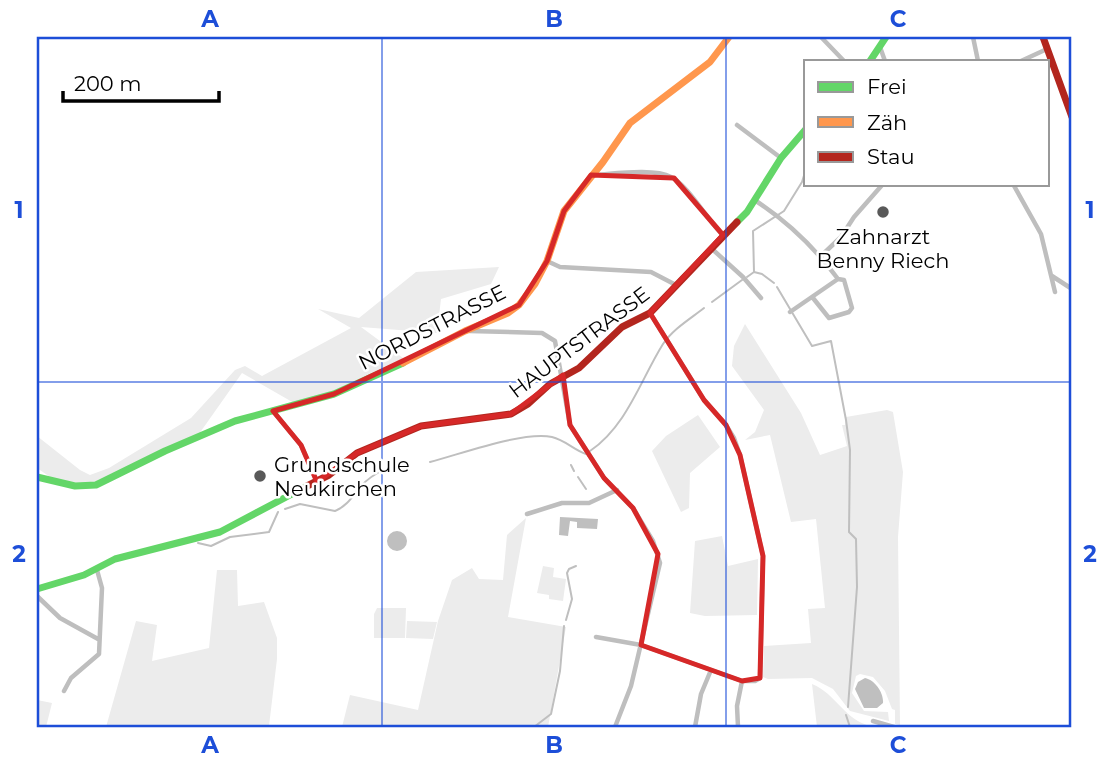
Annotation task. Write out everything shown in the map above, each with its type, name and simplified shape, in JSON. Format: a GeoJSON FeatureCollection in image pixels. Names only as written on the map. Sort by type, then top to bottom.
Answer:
{"type":"FeatureCollection","features":[{"type":"Feature","properties":{"kind":"street","name":"NORDSTRASSE"},"geometry":{"type":"LineString","coordinates":[[37,477],[75,486],[96,485],[216,428],[334,394],[381,374],[519,305],[535,284],[547,261],[564,211],[630,123],[710,62],[729,37]]}},
{"type":"Feature","properties":{"kind":"street"},"geometry":{"type":"LineString","coordinates":[[821,37],[843,60]]}},
{"type":"Feature","properties":{"kind":"street"},"geometry":{"type":"LineString","coordinates":[[871,60],[886,37]]}},
{"type":"Feature","properties":{"kind":"street"},"geometry":{"type":"LineString","coordinates":[[973,37],[978,60]]}},
{"type":"Feature","properties":{"kind":"street"},"geometry":{"type":"LineString","coordinates":[[1044,37],[1072,117]]}},
{"type":"Feature","properties":{"kind":"street"},"geometry":{"type":"LineString","coordinates":[[880,47],[885,60]]}},
{"type":"Feature","properties":{"kind":"street"},"geometry":{"type":"LineString","coordinates":[[1023,60],[1047,49]]}},
{"type":"Feature","properties":{"kind":"street"},"geometry":{"type":"LineString","coordinates":[[737,125],[781,158]]}},
{"type":"Feature","properties":{"kind":"street","name":"HAUPTSTRASSE"},"geometry":{"type":"LineString","coordinates":[[37,589],[97,570],[115,559],[220,532],[317,482],[357,453],[421,426],[511,414],[528,404],[550,384],[596,354],[622,327],[650,313],[756,201],[781,158],[804,132]]}},
{"type":"Feature","properties":{"kind":"street"},"geometry":{"type":"LineString","coordinates":[[591,175],[642,173],[670,176],[690,195],[723,236]]}},
{"type":"Feature","properties":{"kind":"street"},"geometry":{"type":"LineString","coordinates":[[821,256],[841,237],[854,217],[881,186]]}},
{"type":"Feature","properties":{"kind":"street"},"geometry":{"type":"LineString","coordinates":[[1014,186],[1041,234],[1055,292]]}},
{"type":"Feature","properties":{"kind":"street"},"geometry":{"type":"LineString","coordinates":[[756,201],[779,216],[821,256],[838,279],[844,281],[851,310],[829,318],[813,298]]}},
{"type":"Feature","properties":{"kind":"street"},"geometry":{"type":"LineString","coordinates":[[711,248],[744,278],[761,298]]}},
{"type":"Feature","properties":{"kind":"street"},"geometry":{"type":"LineString","coordinates":[[547,261],[560,267],[651,272],[676,285]]}},
{"type":"Feature","properties":{"kind":"street"},"geometry":{"type":"LineString","coordinates":[[1052,275],[1072,289]]}},
{"type":"Feature","properties":{"kind":"street"},"geometry":{"type":"LineString","coordinates":[[792,311],[838,279]]}},
{"type":"Feature","properties":{"kind":"street"},"geometry":{"type":"LineString","coordinates":[[596,637],[641,645],[742,681],[755,681],[760,678],[762,556],[740,455],[726,425],[704,400],[650,313]]}},
{"type":"Feature","properties":{"kind":"street"},"geometry":{"type":"LineString","coordinates":[[465,331],[547,334],[557,345],[570,425],[604,478],[633,508],[653,541],[660,563],[631,686],[615,727]]}},
{"type":"Feature","properties":{"kind":"street"},"geometry":{"type":"LineString","coordinates":[[273,411],[301,445],[317,482]]}},
{"type":"Feature","properties":{"kind":"street"},"geometry":{"type":"LineString","coordinates":[[527,514],[562,503],[589,503],[617,490]]}},
{"type":"Feature","properties":{"kind":"street"},"geometry":{"type":"LineString","coordinates":[[64,691],[71,678],[99,654],[102,588],[97,570]]}},
{"type":"Feature","properties":{"kind":"street"},"geometry":{"type":"LineString","coordinates":[[37,596],[60,618],[99,639]]}},
{"type":"Feature","properties":{"kind":"street"},"geometry":{"type":"LineString","coordinates":[[695,727],[701,694],[711,670]]}},
{"type":"Feature","properties":{"kind":"street"},"geometry":{"type":"LineString","coordinates":[[738,727],[737,706],[742,681]]}},
{"type":"Feature","properties":{"kind":"street"},"geometry":{"type":"LineString","coordinates":[[873,722],[894,727]]}},
{"type":"Feature","properties":{"kind":"highlighted area"},"geometry":{"type":"Polygon","coordinates":[[[591,175],[674,178],[723,235],[650,313],[704,400],[726,425],[740,455],[763,556],[760,678],[742,681],[641,645],[658,554],[633,508],[604,478],[570,425],[563,375],[511,414],[421,426],[357,453],[317,482],[301,445],[273,411],[334,394],[519,305],[547,261],[564,211],[591,175]]]}},
{"type":"Feature","properties":{"kind":"shaded area"},"geometry":{"type":"Polygon","coordinates":[[[499,267],[491,284],[441,299],[437,333],[361,327],[403,358],[363,378],[294,403],[242,373],[199,434],[95,483],[76,484],[53,479],[37,468],[37,436],[90,475],[109,468],[191,418],[235,370],[245,366],[262,376],[351,328],[318,309],[359,318],[416,272],[499,267]]]}},
{"type":"Feature","properties":{"kind":"shaded area"},"geometry":{"type":"Polygon","coordinates":[[[745,324],[801,413],[820,455],[847,446],[842,425],[845,425],[846,417],[887,410],[893,412],[903,472],[898,537],[900,725],[895,724],[895,710],[892,709],[885,691],[873,677],[860,674],[856,676],[852,693],[864,711],[888,712],[889,721],[850,711],[833,689],[812,678],[763,677],[764,646],[811,643],[808,609],[825,608],[816,519],[791,522],[770,435],[745,440],[755,432],[764,410],[732,366],[734,346],[745,324]]]}},
{"type":"Feature","properties":{"kind":"shaded area"},"geometry":{"type":"Polygon","coordinates":[[[698,415],[720,447],[690,473],[689,508],[681,512],[652,451],[666,436],[698,415]]]}},
{"type":"Feature","properties":{"kind":"shaded area"},"geometry":{"type":"Polygon","coordinates":[[[560,517],[598,519],[597,529],[577,528],[577,522],[570,521],[568,536],[559,535],[560,517]]]}},
{"type":"Feature","properties":{"kind":"shaded area"},"geometry":{"type":"Polygon","coordinates":[[[526,518],[508,617],[566,627],[548,727],[342,727],[350,695],[418,710],[438,621],[452,580],[472,568],[479,579],[503,580],[507,535],[526,518]]]}},
{"type":"Feature","properties":{"kind":"shaded area"},"geometry":{"type":"Polygon","coordinates":[[[397,531],[404,534],[407,541],[404,548],[397,551],[390,548],[387,541],[390,534],[397,531]]]}},
{"type":"Feature","properties":{"kind":"shaded area"},"geometry":{"type":"Polygon","coordinates":[[[722,536],[728,566],[758,559],[757,615],[705,616],[690,613],[695,541],[722,536]]]}},
{"type":"Feature","properties":{"kind":"shaded area"},"geometry":{"type":"Polygon","coordinates":[[[543,566],[554,568],[553,577],[566,579],[563,601],[549,599],[549,595],[537,593],[543,566]]]}},
{"type":"Feature","properties":{"kind":"shaded area"},"geometry":{"type":"Polygon","coordinates":[[[217,570],[237,570],[238,606],[264,602],[277,638],[270,727],[106,727],[136,621],[157,625],[152,661],[209,648],[217,570]]]}},
{"type":"Feature","properties":{"kind":"shaded area"},"geometry":{"type":"Polygon","coordinates":[[[377,608],[406,608],[405,638],[374,638],[374,614],[377,608]]]}},
{"type":"Feature","properties":{"kind":"shaded area"},"geometry":{"type":"Polygon","coordinates":[[[407,621],[437,622],[433,639],[406,638],[407,621]]]}},
{"type":"Feature","properties":{"kind":"shaded area"},"geometry":{"type":"Polygon","coordinates":[[[865,678],[875,684],[882,695],[883,703],[877,708],[864,708],[855,689],[858,682],[865,678]]]}},
{"type":"Feature","properties":{"kind":"shaded area"},"geometry":{"type":"Polygon","coordinates":[[[812,684],[821,688],[855,719],[874,727],[817,727],[812,684]]]}},
{"type":"Feature","properties":{"kind":"shaded area"},"geometry":{"type":"Polygon","coordinates":[[[37,700],[52,703],[46,727],[37,727],[37,700]]]}},
{"type":"Feature","properties":{"kind":"waterway"},"geometry":{"type":"LineString","coordinates":[[747,277],[754,272],[753,231],[784,211],[804,176]]}},
{"type":"Feature","properties":{"kind":"waterway"},"geometry":{"type":"LineString","coordinates":[[754,272],[762,274],[774,283]]}},
{"type":"Feature","properties":{"kind":"waterway"},"geometry":{"type":"LineString","coordinates":[[712,302],[742,280]]}},
{"type":"Feature","properties":{"kind":"waterway"},"geometry":{"type":"LineString","coordinates":[[777,287],[812,346],[831,341],[846,420],[850,450],[849,532],[856,539],[857,587],[848,707]]}},
{"type":"Feature","properties":{"kind":"waterway"},"geometry":{"type":"LineString","coordinates":[[590,451],[603,441],[624,415],[663,344],[682,324],[704,308]]}},
{"type":"Feature","properties":{"kind":"waterway"},"geometry":{"type":"LineString","coordinates":[[430,462],[509,440],[540,436],[557,438],[586,454]]}},
{"type":"Feature","properties":{"kind":"waterway"},"geometry":{"type":"LineString","coordinates":[[285,509],[300,504],[335,511],[347,503],[372,477],[384,469],[405,464]]}},
{"type":"Feature","properties":{"kind":"waterway"},"geometry":{"type":"LineString","coordinates":[[571,465],[574,471]]}},
{"type":"Feature","properties":{"kind":"waterway"},"geometry":{"type":"LineString","coordinates":[[578,477],[586,489]]}},
{"type":"Feature","properties":{"kind":"waterway"},"geometry":{"type":"LineString","coordinates":[[198,543],[211,546],[230,537],[269,532],[278,512]]}},
{"type":"Feature","properties":{"kind":"waterway"},"geometry":{"type":"LineString","coordinates":[[566,620],[572,599],[567,573],[576,566]]}},
{"type":"Feature","properties":{"kind":"waterway"},"geometry":{"type":"LineString","coordinates":[[534,727],[551,714],[560,671],[564,626]]}},
{"type":"Feature","properties":{"kind":"waterway"},"geometry":{"type":"LineString","coordinates":[[846,715],[850,727]]}},
{"type":"Feature","properties":{"kind":"traffic: fast"},"geometry":{"type":"LineString","coordinates":[[871,60],[886,37]]}},
{"type":"Feature","properties":{"kind":"traffic: fast"},"geometry":{"type":"LineString","coordinates":[[737,222],[747,212],[781,158],[804,131]]}},
{"type":"Feature","properties":{"kind":"traffic: fast"},"geometry":{"type":"LineString","coordinates":[[37,477],[75,486],[96,485],[235,421],[334,394],[403,363]]}},
{"type":"Feature","properties":{"kind":"traffic: fast"},"geometry":{"type":"LineString","coordinates":[[37,589],[84,575],[115,559],[220,532],[307,486]]}},
{"type":"Feature","properties":{"kind":"traffic: slow"},"geometry":{"type":"LineString","coordinates":[[403,363],[465,331],[508,313],[519,305],[535,284],[547,261],[564,211],[630,123],[710,62],[729,37]]}},
{"type":"Feature","properties":{"kind":"traffic: jam"},"geometry":{"type":"LineString","coordinates":[[1043,37],[1072,117]]}},
{"type":"Feature","properties":{"kind":"traffic: jam"},"geometry":{"type":"LineString","coordinates":[[307,486],[329,475],[357,453],[421,426],[511,414],[528,404],[550,384],[579,368],[622,327],[650,313],[737,222]]}},
{"type":"Feature","properties":{"kind":"place","name":"Zahnarzt Benny Riech"},"geometry":{"type":"Point","coordinates":[883,212]}},
{"type":"Feature","properties":{"kind":"place","name":"Grundschule Neukirchen"},"geometry":{"type":"Point","coordinates":[260,476]}}]}
